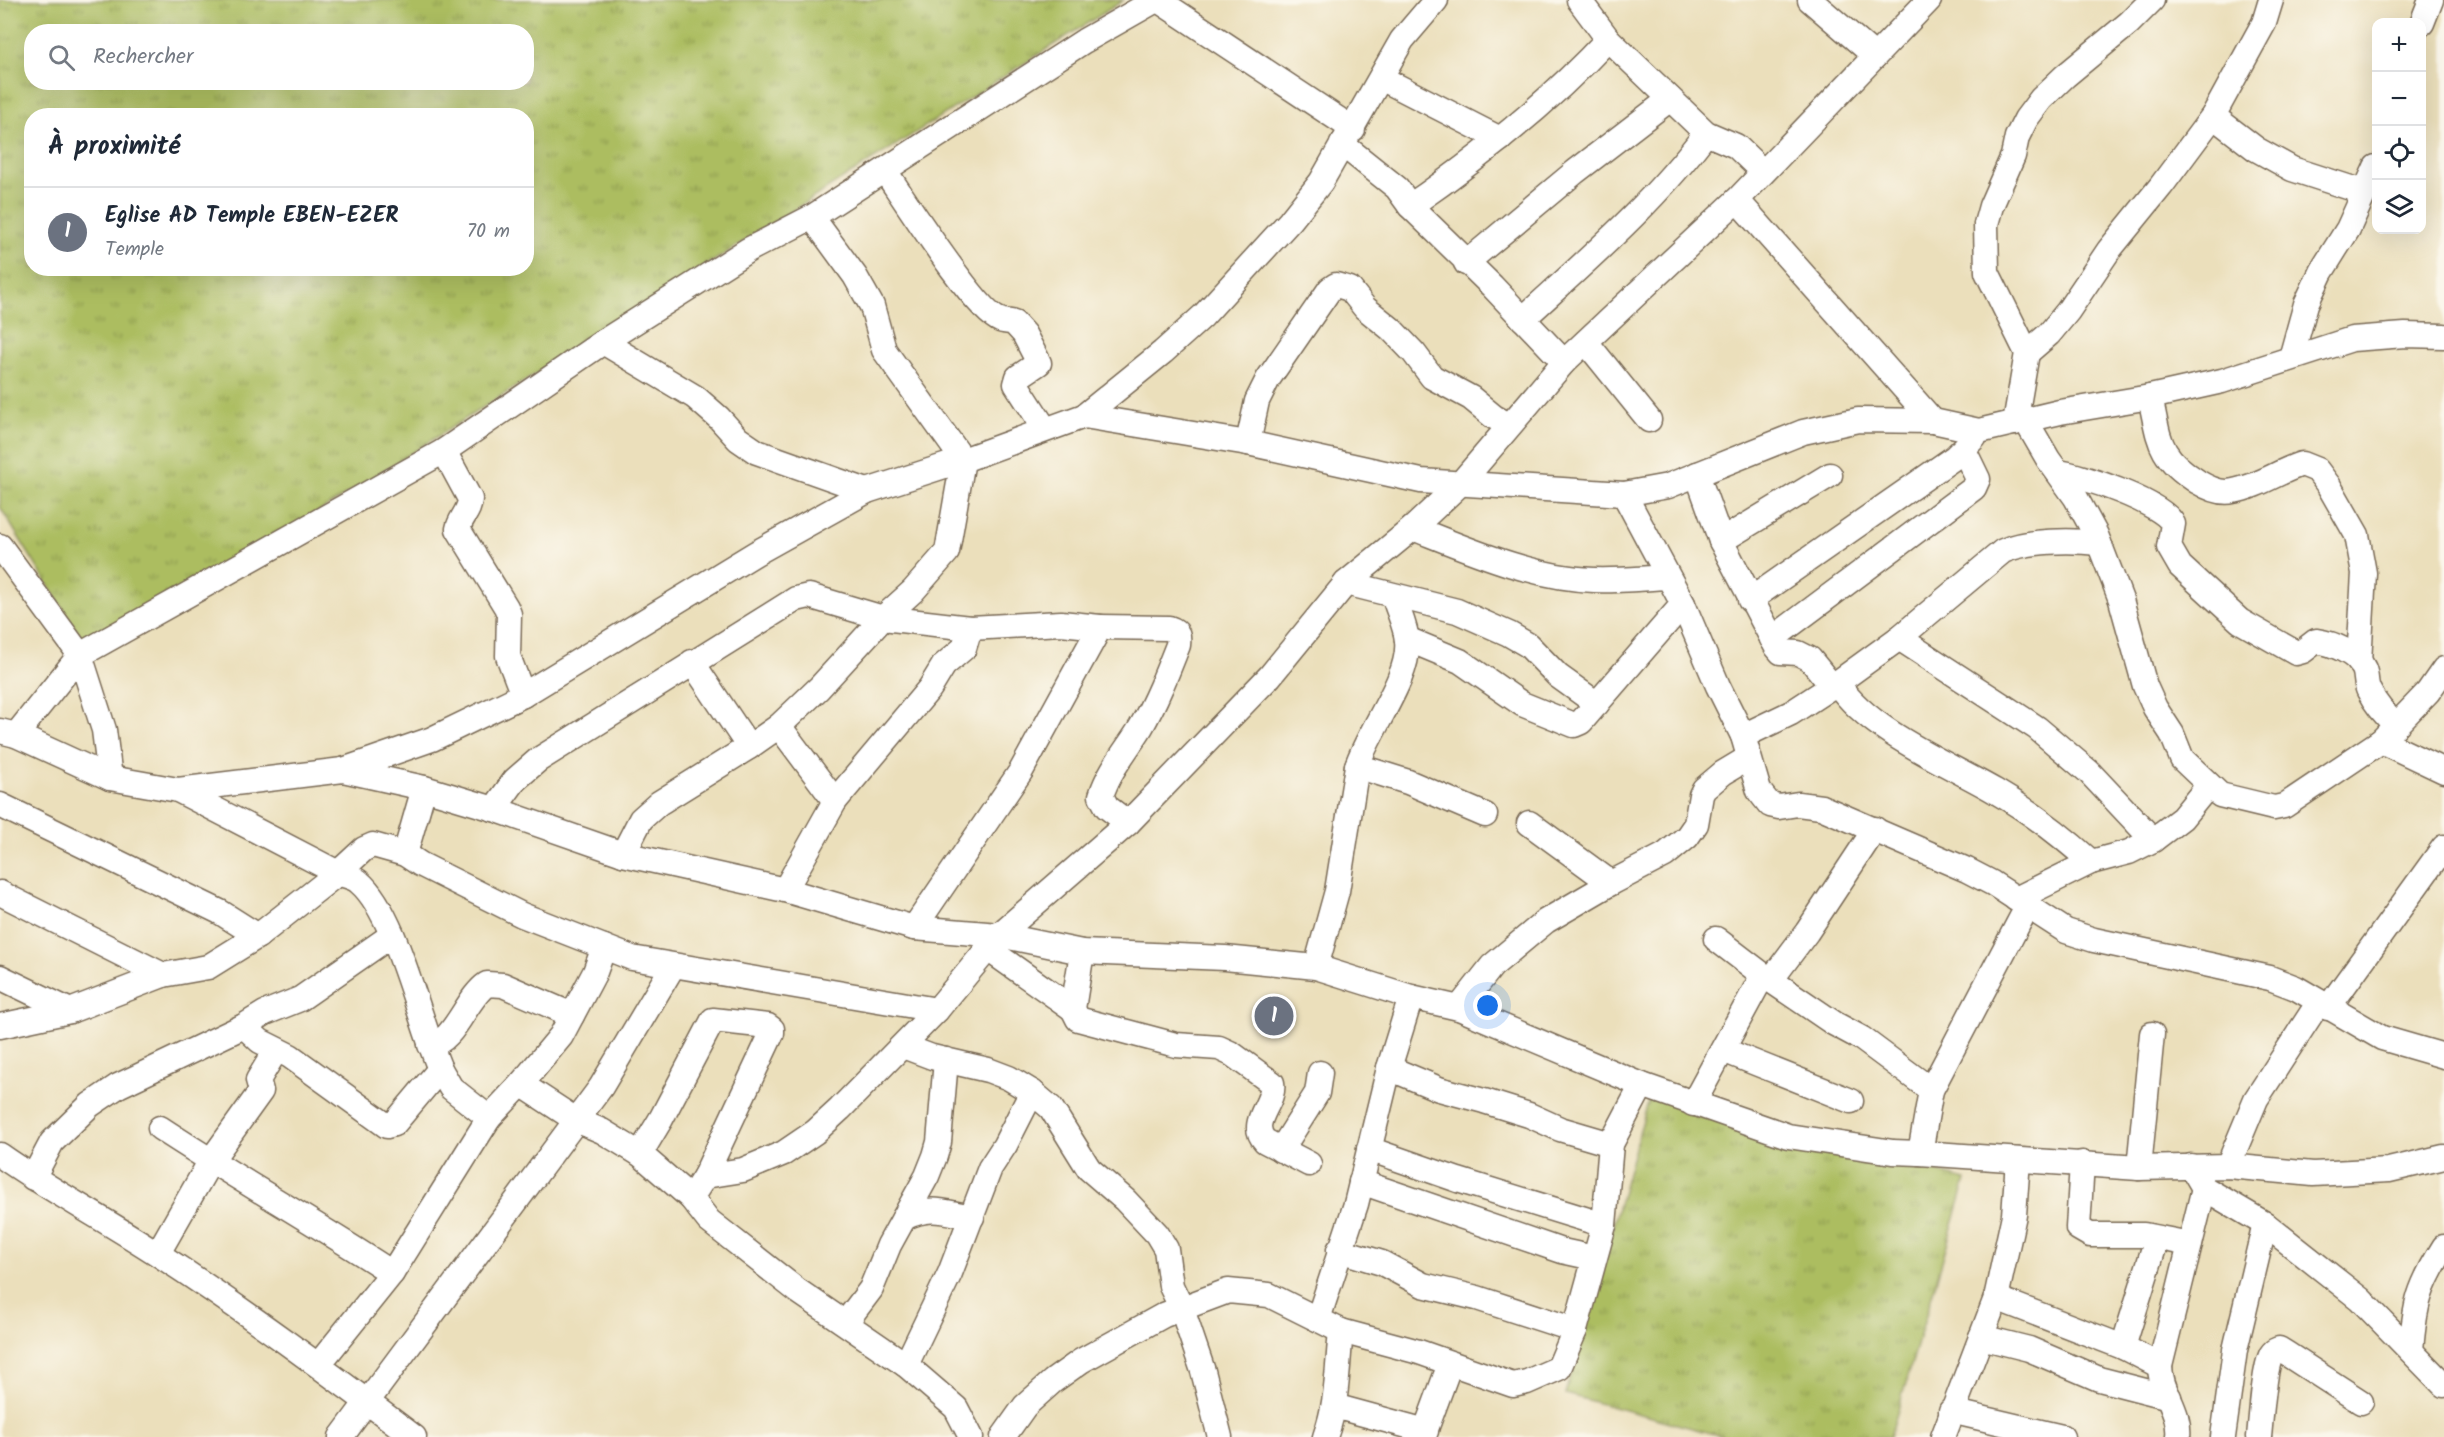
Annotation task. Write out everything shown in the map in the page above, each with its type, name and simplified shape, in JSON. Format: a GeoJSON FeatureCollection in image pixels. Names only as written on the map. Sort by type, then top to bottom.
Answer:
{"type":"FeatureCollection","features":[{"type":"Feature","properties":{"kind":"street"},"geometry":{"type":"LineString","coordinates":[[1436,0],[1402,40],[1348,136],[1321,182],[1290,221],[1203,316],[1163,352],[1084,416],[963,460],[867,491],[756,553],[523,695],[432,739],[343,770],[178,790],[110,778],[8,733],[80,654],[444,451],[603,342],[748,250],[812,217],[1084,41],[1157,0],[1348,136],[1397,188],[1410,206],[1564,362]]}},
{"type":"Feature","properties":{"kind":"street"},"geometry":{"type":"LineString","coordinates":[[1579,0],[1608,39],[1706,134],[1736,146],[1763,172]]}},
{"type":"Feature","properties":{"kind":"street"},"geometry":{"type":"LineString","coordinates":[[1810,0],[1875,56]]}},
{"type":"Feature","properties":{"kind":"street"},"geometry":{"type":"LineString","coordinates":[[705,1176],[743,1170],[784,1153],[815,1132],[937,1010],[994,942],[1128,823],[1270,676],[1346,583],[1413,528],[1461,483],[1564,362],[1737,200],[1929,0]]}},
{"type":"Feature","properties":{"kind":"street"},"geometry":{"type":"LineString","coordinates":[[2152,0],[2129,23],[2041,99],[2017,137],[2013,156],[1991,206],[1986,224],[1987,272],[2027,353],[2020,422],[2076,498],[2099,543],[2121,600],[2145,686],[2155,708],[2172,734],[2182,759],[2220,795],[2268,807],[2280,807],[2388,733],[2428,692],[2444,669]]}},
{"type":"Feature","properties":{"kind":"street"},"geometry":{"type":"LineString","coordinates":[[2027,353],[2049,334],[2068,311],[2109,250],[2162,186],[2213,116],[2264,23],[2271,0]]}},
{"type":"Feature","properties":{"kind":"street"},"geometry":{"type":"LineString","coordinates":[[2423,18],[2431,0]]}},
{"type":"Feature","properties":{"kind":"street"},"geometry":{"type":"LineString","coordinates":[[1410,206],[1458,173],[1500,139],[1559,89],[1608,39]]}},
{"type":"Feature","properties":{"kind":"street"},"geometry":{"type":"LineString","coordinates":[[1381,78],[1500,139]]}},
{"type":"Feature","properties":{"kind":"street"},"geometry":{"type":"LineString","coordinates":[[1466,262],[1575,172],[1670,99]]}},
{"type":"Feature","properties":{"kind":"street"},"geometry":{"type":"LineString","coordinates":[[2213,116],[2271,158],[2312,176],[2363,192]]}},
{"type":"Feature","properties":{"kind":"street"},"geometry":{"type":"LineString","coordinates":[[1523,319],[1610,239],[1706,134]]}},
{"type":"Feature","properties":{"kind":"street"},"geometry":{"type":"LineString","coordinates":[[885,171],[966,287],[994,316],[1000,320],[1014,322],[1024,334],[1039,363],[1018,378],[1016,384],[1045,429]]}},
{"type":"Feature","properties":{"kind":"street"},"geometry":{"type":"LineString","coordinates":[[2290,358],[2306,304],[2321,272],[2348,229],[2372,175]]}},
{"type":"Feature","properties":{"kind":"street"},"geometry":{"type":"LineString","coordinates":[[1737,200],[1933,421]]}},
{"type":"Feature","properties":{"kind":"street"},"geometry":{"type":"LineString","coordinates":[[623,854],[641,819],[659,803],[779,726],[837,670],[883,618],[913,591],[947,552],[963,460],[884,350],[872,306],[855,276],[812,217]]}},
{"type":"Feature","properties":{"kind":"street"},"geometry":{"type":"LineString","coordinates":[[1248,443],[1257,401],[1268,379],[1330,289],[1336,285],[1350,290],[1365,308],[1391,329],[1414,353],[1432,377],[1471,398],[1509,426]]}},
{"type":"Feature","properties":{"kind":"street"},"geometry":{"type":"LineString","coordinates":[[1084,416],[1248,443],[1421,481],[1624,494],[1668,486],[1803,432],[1832,425],[1858,420],[1933,421],[1979,431],[2060,412],[2150,397],[2222,381],[2352,339],[2405,335],[2444,336]]}},
{"type":"Feature","properties":{"kind":"street"},"geometry":{"type":"LineString","coordinates":[[603,342],[695,397],[738,439],[757,452],[867,491]]}},
{"type":"Feature","properties":{"kind":"street"},"geometry":{"type":"LineString","coordinates":[[1586,342],[1649,420]]}},
{"type":"Feature","properties":{"kind":"street"},"geometry":{"type":"LineString","coordinates":[[2150,397],[2161,443],[2168,459],[2179,470],[2204,485],[2231,492],[2252,486],[2302,464],[2317,470],[2357,536],[2364,573],[2360,662]]}},
{"type":"Feature","properties":{"kind":"street"},"geometry":{"type":"LineString","coordinates":[[1750,600],[1964,450],[1979,431]]}},
{"type":"Feature","properties":{"kind":"street"},"geometry":{"type":"LineString","coordinates":[[1772,639],[1974,488],[1978,479],[1964,450]]}},
{"type":"Feature","properties":{"kind":"street"},"geometry":{"type":"LineString","coordinates":[[444,451],[470,499],[470,507],[460,521],[458,529],[509,614],[508,656],[523,695]]}},
{"type":"Feature","properties":{"kind":"street"},"geometry":{"type":"LineString","coordinates":[[2058,472],[2080,475],[2131,496],[2168,516],[2173,524],[2169,547],[2174,558],[2193,579],[2240,621],[2296,653],[2318,641],[2333,646],[2360,662],[2365,671],[2365,682],[2388,733],[2444,771]]}},
{"type":"Feature","properties":{"kind":"street"},"geometry":{"type":"LineString","coordinates":[[1697,474],[1721,542],[1750,600],[1781,652],[1798,653],[1810,660],[1867,714],[1906,741],[2033,815],[2091,862]]}},
{"type":"Feature","properties":{"kind":"street"},"geometry":{"type":"LineString","coordinates":[[1721,542],[1830,475]]}},
{"type":"Feature","properties":{"kind":"street"},"geometry":{"type":"LineString","coordinates":[[1624,494],[1683,604],[1745,747],[1759,791],[1770,805],[1773,807],[1812,805],[1875,829],[1967,870],[2066,931],[2094,940],[2270,978],[2296,988],[2382,1038],[2444,1056]]}},
{"type":"Feature","properties":{"kind":"street"},"geometry":{"type":"LineString","coordinates":[[1413,528],[1484,556],[1527,569],[1593,580],[1668,577]]}},
{"type":"Feature","properties":{"kind":"street"},"geometry":{"type":"LineString","coordinates":[[1459,1008],[1492,966],[1537,929],[1611,883],[1665,855],[1687,837],[1696,824],[1704,789],[1745,747],[1899,638],[2003,551],[2039,543],[2084,541],[2099,543]]}},
{"type":"Feature","properties":{"kind":"street"},"geometry":{"type":"LineString","coordinates":[[0,546],[80,654],[104,730],[110,778]]}},
{"type":"Feature","properties":{"kind":"street"},"geometry":{"type":"LineString","coordinates":[[1346,583],[1394,597],[1457,611],[1509,634],[1528,645],[1558,676],[1598,704]]}},
{"type":"Feature","properties":{"kind":"street"},"geometry":{"type":"LineString","coordinates":[[494,809],[515,780],[538,760],[796,599],[809,596],[883,618],[970,628],[1061,623],[1100,627],[1169,628],[1177,632],[1178,645],[1156,698],[1142,726],[1112,770],[1103,790],[1103,802],[1128,823]]}},
{"type":"Feature","properties":{"kind":"street"},"geometry":{"type":"LineString","coordinates":[[1316,967],[1337,891],[1357,766],[1362,749],[1405,667],[1408,655],[1407,639],[1394,597]]}},
{"type":"Feature","properties":{"kind":"street"},"geometry":{"type":"LineString","coordinates":[[1407,639],[1460,661],[1522,704],[1574,725],[1581,722],[1598,704],[1683,604]]}},
{"type":"Feature","properties":{"kind":"street"},"geometry":{"type":"LineString","coordinates":[[914,928],[1021,771],[1100,627]]}},
{"type":"Feature","properties":{"kind":"street"},"geometry":{"type":"LineString","coordinates":[[785,890],[835,801],[930,688],[944,665],[964,648],[970,628]]}},
{"type":"Feature","properties":{"kind":"street"},"geometry":{"type":"LineString","coordinates":[[1899,638],[2037,728],[2089,772],[2152,840]]}},
{"type":"Feature","properties":{"kind":"street"},"geometry":{"type":"LineString","coordinates":[[692,662],[749,747]]}},
{"type":"Feature","properties":{"kind":"street"},"geometry":{"type":"LineString","coordinates":[[779,726],[835,801]]}},
{"type":"Feature","properties":{"kind":"street"},"geometry":{"type":"LineString","coordinates":[[1357,766],[1408,782],[1485,815]]}},
{"type":"Feature","properties":{"kind":"street"},"geometry":{"type":"LineString","coordinates":[[343,770],[424,788],[494,809],[623,854],[785,890],[914,928],[994,942],[1082,952],[1226,958],[1316,967],[1411,997],[1459,1008],[1642,1085],[1788,1136],[1893,1152],[2139,1168],[2228,1166],[2313,1174],[2389,1170],[2444,1157]]}},
{"type":"Feature","properties":{"kind":"street"},"geometry":{"type":"LineString","coordinates":[[1920,1153],[1931,1090],[2022,903],[2091,862],[2129,852],[2152,840],[2182,818],[2208,786]]}},
{"type":"Feature","properties":{"kind":"street"},"geometry":{"type":"LineString","coordinates":[[405,854],[424,788]]}},
{"type":"Feature","properties":{"kind":"street"},"geometry":{"type":"LineString","coordinates":[[178,790],[338,873],[358,881],[364,887],[379,907],[392,935],[429,1045],[440,1069],[451,1088],[489,1118]]}},
{"type":"Feature","properties":{"kind":"street"},"geometry":{"type":"LineString","coordinates":[[0,805],[220,912],[258,936]]}},
{"type":"Feature","properties":{"kind":"street"},"geometry":{"type":"LineString","coordinates":[[1529,824],[1611,883]]}},
{"type":"Feature","properties":{"kind":"street"},"geometry":{"type":"LineString","coordinates":[[1693,1104],[1767,977],[1807,932],[1875,829]]}},
{"type":"Feature","properties":{"kind":"street"},"geometry":{"type":"LineString","coordinates":[[0,1026],[70,1011],[163,975],[208,967],[258,936],[338,873],[364,849],[373,845],[405,854],[420,864],[522,915],[632,958],[937,1010]]}},
{"type":"Feature","properties":{"kind":"street"},"geometry":{"type":"LineString","coordinates":[[2228,1166],[2256,1099],[2323,1005],[2444,847]]}},
{"type":"Feature","properties":{"kind":"street"},"geometry":{"type":"LineString","coordinates":[[0,893],[163,975]]}},
{"type":"Feature","properties":{"kind":"street"},"geometry":{"type":"LineString","coordinates":[[33,1178],[52,1142],[90,1105],[118,1086],[244,1026],[265,1013],[300,999],[392,935]]}},
{"type":"Feature","properties":{"kind":"street"},"geometry":{"type":"LineString","coordinates":[[1716,939],[1835,1024],[1870,1044],[1931,1090]]}},
{"type":"Feature","properties":{"kind":"street"},"geometry":{"type":"LineString","coordinates":[[994,942],[1073,1009],[1078,1019],[1176,1045],[1219,1048],[1258,1072],[1272,1083],[1273,1088],[1258,1125],[1259,1136],[1309,1164]]}},
{"type":"Feature","properties":{"kind":"street"},"geometry":{"type":"LineString","coordinates":[[318,1364],[392,1274],[489,1118],[561,1036],[595,972],[604,947]]}},
{"type":"Feature","properties":{"kind":"street"},"geometry":{"type":"LineString","coordinates":[[1073,1009],[1082,952]]}},
{"type":"Feature","properties":{"kind":"street"},"geometry":{"type":"LineString","coordinates":[[340,1437],[601,1087],[673,966]]}},
{"type":"Feature","properties":{"kind":"street"},"geometry":{"type":"LineString","coordinates":[[0,977],[70,1011]]}},
{"type":"Feature","properties":{"kind":"street"},"geometry":{"type":"LineString","coordinates":[[429,1045],[436,1045],[449,1034],[473,998],[487,984],[504,985],[572,1015]]}},
{"type":"Feature","properties":{"kind":"street"},"geometry":{"type":"LineString","coordinates":[[1318,1319],[1356,1204],[1389,1068],[1411,997]]}},
{"type":"Feature","properties":{"kind":"street"},"geometry":{"type":"LineString","coordinates":[[640,1154],[713,1020],[768,1026],[772,1029],[705,1176],[691,1198]]}},
{"type":"Feature","properties":{"kind":"street"},"geometry":{"type":"LineString","coordinates":[[244,1026],[260,1041],[290,1056],[387,1126],[394,1124],[440,1069]]}},
{"type":"Feature","properties":{"kind":"street"},"geometry":{"type":"LineString","coordinates":[[2139,1168],[2152,1034]]}},
{"type":"Feature","properties":{"kind":"street"},"geometry":{"type":"LineString","coordinates":[[903,1046],[988,1070],[1010,1078],[1032,1092],[1051,1108],[1089,1169],[1125,1200],[1157,1234],[1166,1249],[1171,1286],[1182,1309],[1203,1371],[1220,1437]]}},
{"type":"Feature","properties":{"kind":"street"},"geometry":{"type":"LineString","coordinates":[[158,1253],[210,1162],[261,1091],[258,1080],[276,1050]]}},
{"type":"Feature","properties":{"kind":"street"},"geometry":{"type":"LineString","coordinates":[[1723,1050],[1851,1101]]}},
{"type":"Feature","properties":{"kind":"street"},"geometry":{"type":"LineString","coordinates":[[846,1322],[871,1289],[889,1245],[927,1176],[935,1156],[939,1142],[946,1060]]}},
{"type":"Feature","properties":{"kind":"street"},"geometry":{"type":"LineString","coordinates":[[1389,1068],[1439,1089],[1495,1104],[1529,1115],[1560,1129],[1611,1143]]}},
{"type":"Feature","properties":{"kind":"street"},"geometry":{"type":"LineString","coordinates":[[1281,1150],[1317,1093],[1320,1073]]}},
{"type":"Feature","properties":{"kind":"street"},"geometry":{"type":"LineString","coordinates":[[521,1084],[576,1120],[602,1131],[640,1154],[691,1198],[709,1221],[798,1292],[823,1310],[846,1322],[906,1365],[956,1408],[971,1437]]}},
{"type":"Feature","properties":{"kind":"street"},"geometry":{"type":"LineString","coordinates":[[1003,1437],[1025,1406],[1053,1381],[1081,1361],[1164,1315],[1214,1294],[1228,1291],[1269,1295],[1341,1332],[1419,1353],[1518,1385],[1559,1368],[1575,1330],[1604,1225],[1611,1143],[1642,1085]]}},
{"type":"Feature","properties":{"kind":"street"},"geometry":{"type":"LineString","coordinates":[[906,1365],[950,1273],[990,1167],[1005,1145],[1032,1092]]}},
{"type":"Feature","properties":{"kind":"street"},"geometry":{"type":"LineString","coordinates":[[160,1128],[210,1162],[333,1234],[392,1274]]}},
{"type":"Feature","properties":{"kind":"street"},"geometry":{"type":"LineString","coordinates":[[1369,1149],[1458,1180],[1604,1225]]}},
{"type":"Feature","properties":{"kind":"street"},"geometry":{"type":"LineString","coordinates":[[0,1155],[33,1178],[158,1253],[318,1364],[414,1437]]}},
{"type":"Feature","properties":{"kind":"street"},"geometry":{"type":"LineString","coordinates":[[1943,1437],[1996,1298],[2014,1215],[2018,1160]]}},
{"type":"Feature","properties":{"kind":"street"},"geometry":{"type":"LineString","coordinates":[[2082,1163],[2079,1228],[2081,1231],[2090,1235],[2117,1234],[2190,1244]]}},
{"type":"Feature","properties":{"kind":"street"},"geometry":{"type":"LineString","coordinates":[[2191,1166],[2204,1188],[2265,1224],[2360,1299],[2427,1356],[2444,1385]]}},
{"type":"Feature","properties":{"kind":"street"},"geometry":{"type":"LineString","coordinates":[[1361,1182],[1562,1251],[1594,1258]]}},
{"type":"Feature","properties":{"kind":"street"},"geometry":{"type":"LineString","coordinates":[[2178,1437],[2176,1414],[2160,1377],[2160,1366],[2204,1188]]}},
{"type":"Feature","properties":{"kind":"street"},"geometry":{"type":"LineString","coordinates":[[904,1218],[920,1210],[936,1210],[972,1217]]}},
{"type":"Feature","properties":{"kind":"street"},"geometry":{"type":"LineString","coordinates":[[2223,1437],[2235,1350],[2265,1224]]}},
{"type":"Feature","properties":{"kind":"street"},"geometry":{"type":"LineString","coordinates":[[2123,1347],[2157,1238]]}},
{"type":"Feature","properties":{"kind":"street"},"geometry":{"type":"LineString","coordinates":[[2427,1356],[2420,1292],[2426,1276],[2444,1247]]}},
{"type":"Feature","properties":{"kind":"street"},"geometry":{"type":"LineString","coordinates":[[1339,1250],[1382,1263],[1423,1285],[1477,1298],[1575,1330]]}},
{"type":"Feature","properties":{"kind":"street"},"geometry":{"type":"LineString","coordinates":[[1996,1298],[2123,1347],[2160,1366]]}},
{"type":"Feature","properties":{"kind":"street"},"geometry":{"type":"LineString","coordinates":[[1325,1437],[1334,1406],[1341,1332]]}},
{"type":"Feature","properties":{"kind":"street"},"geometry":{"type":"LineString","coordinates":[[1981,1337],[2029,1349],[2099,1379],[2169,1397]]}},
{"type":"Feature","properties":{"kind":"street"},"geometry":{"type":"LineString","coordinates":[[2259,1437],[2268,1368],[2272,1353],[2279,1349],[2361,1402]]}},
{"type":"Feature","properties":{"kind":"street"},"geometry":{"type":"LineString","coordinates":[[1334,1406],[1424,1434],[1450,1364]]}},
{"type":"Feature","properties":{"kind":"street"},"geometry":{"type":"LineString","coordinates":[[1951,1411],[2062,1437]]}},
{"type":"Feature","properties":{"kind":"green space"},"geometry":{"type":"Polygon","coordinates":[[[0,0],[1124,0],[92,656],[0,507],[0,0]]]}},
{"type":"Feature","properties":{"kind":"green space"},"geometry":{"type":"Polygon","coordinates":[[[1650,1095],[1966,1180],[1890,1437],[1725,1437],[1565,1394],[1650,1095]]]}},
{"type":"Feature","properties":{"kind":"place","name":"Eglise AD Temple EBEN-EZER"},"geometry":{"type":"Point","coordinates":[1274,1016]}}]}
